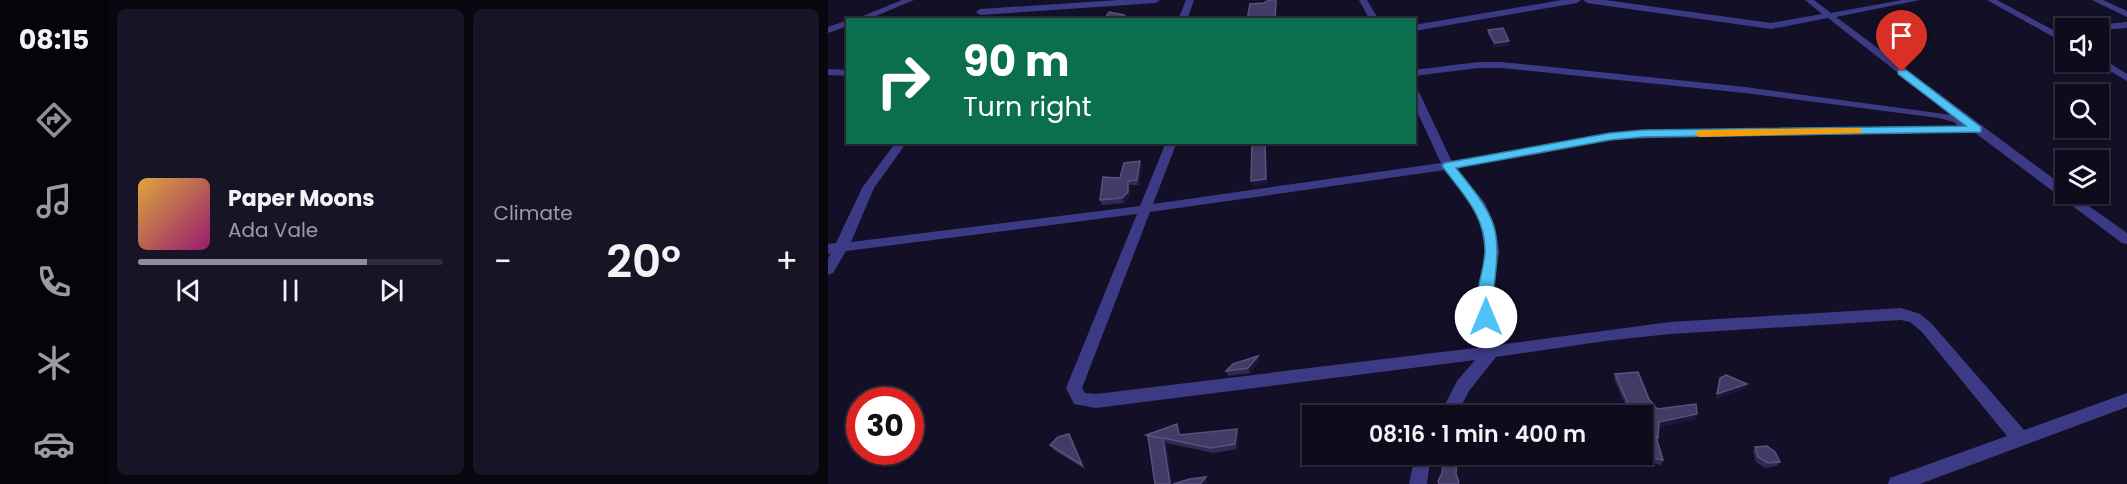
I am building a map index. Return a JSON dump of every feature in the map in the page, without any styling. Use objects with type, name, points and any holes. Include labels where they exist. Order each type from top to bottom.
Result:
[{"type":"street","points":[[862,18],[910,0]]},
{"type":"street","points":[[977,16],[986,0]]},
{"type":"street","points":[[977,16],[1156,0]]},
{"type":"street","points":[[1183,18],[1190,0]]},
{"type":"street","points":[[1363,0],[1374,18]]},
{"type":"street","points":[[1416,28],[1578,0]]},
{"type":"street","points":[[1587,0],[1763,25],[1781,25],[1916,0]]},
{"type":"street","points":[[1809,0],[1973,129],[2127,240]]},
{"type":"street","points":[[1991,0],[2055,35]]},
{"type":"street","points":[[2096,0],[2127,14]]},
{"type":"street","points":[[828,30],[846,24]]},
{"type":"street","points":[[2109,27],[2127,25]]},
{"type":"street","points":[[1416,73],[1478,65],[1500,66],[1745,90],[1940,115],[1958,120],[1973,129]]},
{"type":"street","points":[[2109,66],[2127,78]]},
{"type":"street","points":[[828,72],[846,73]]},
{"type":"street","points":[[1416,96],[1448,166],[1480,206],[1488,226],[1492,252],[1485,300],[1491,352],[1463,386],[1453,405]]},
{"type":"street","points":[[835,249],[1145,209],[1448,166],[1610,136],[1973,129]]},
{"type":"street","points":[[828,270],[835,249],[868,188],[901,144]]},
{"type":"street","points":[[1171,144],[1074,388],[1080,399],[1096,401],[1670,328],[1901,314],[1915,318],[1927,328],[2020,438]]},
{"type":"street","points":[[1897,484],[2127,400]]},
{"type":"street","points":[[1418,484],[1420,465]]},
{"type":"building","points":[[1276,0],[1275,18],[1247,18],[1250,4]]},
{"type":"building","points":[[1109,12],[1124,15],[1126,18],[1105,18]]},
{"type":"building","points":[[1503,28],[1509,41],[1495,43],[1488,30]]},
{"type":"building","points":[[1252,144],[1265,144],[1266,179],[1251,181]]},
{"type":"building","points":[[1140,161],[1137,180],[1128,181],[1128,192],[1122,198],[1100,200],[1103,177],[1120,178],[1124,163]]},
{"type":"building","points":[[1258,356],[1248,368],[1226,371],[1233,364]]},
{"type":"building","points":[[1638,372],[1649,399],[1657,409],[1696,404],[1697,414],[1659,422],[1658,438],[1656,437],[1663,460],[1653,458],[1653,405],[1629,405],[1615,374]]},
{"type":"building","points":[[1726,375],[1747,384],[1717,394],[1720,378]]},
{"type":"building","points":[[1177,424],[1179,435],[1237,429],[1235,444],[1210,448],[1163,438],[1170,484],[1155,484],[1148,436],[1162,438],[1146,435]]},
{"type":"building","points":[[1069,434],[1082,465],[1050,445],[1058,437]]},
{"type":"building","points":[[1767,446],[1775,452],[1780,462],[1768,463],[1758,457],[1755,447]]},
{"type":"building","points":[[1443,465],[1457,465],[1458,484],[1439,484]]},
{"type":"building","points":[[1206,477],[1200,484],[1173,484],[1190,479]]},
{"type":"slow traffic","points":[[1700,134],[1858,131]]},
{"type":"route","points":[[1486,317],[1485,300],[1492,252],[1488,226],[1480,206],[1448,166],[1610,136],[1977,129],[1902,72]]}]
